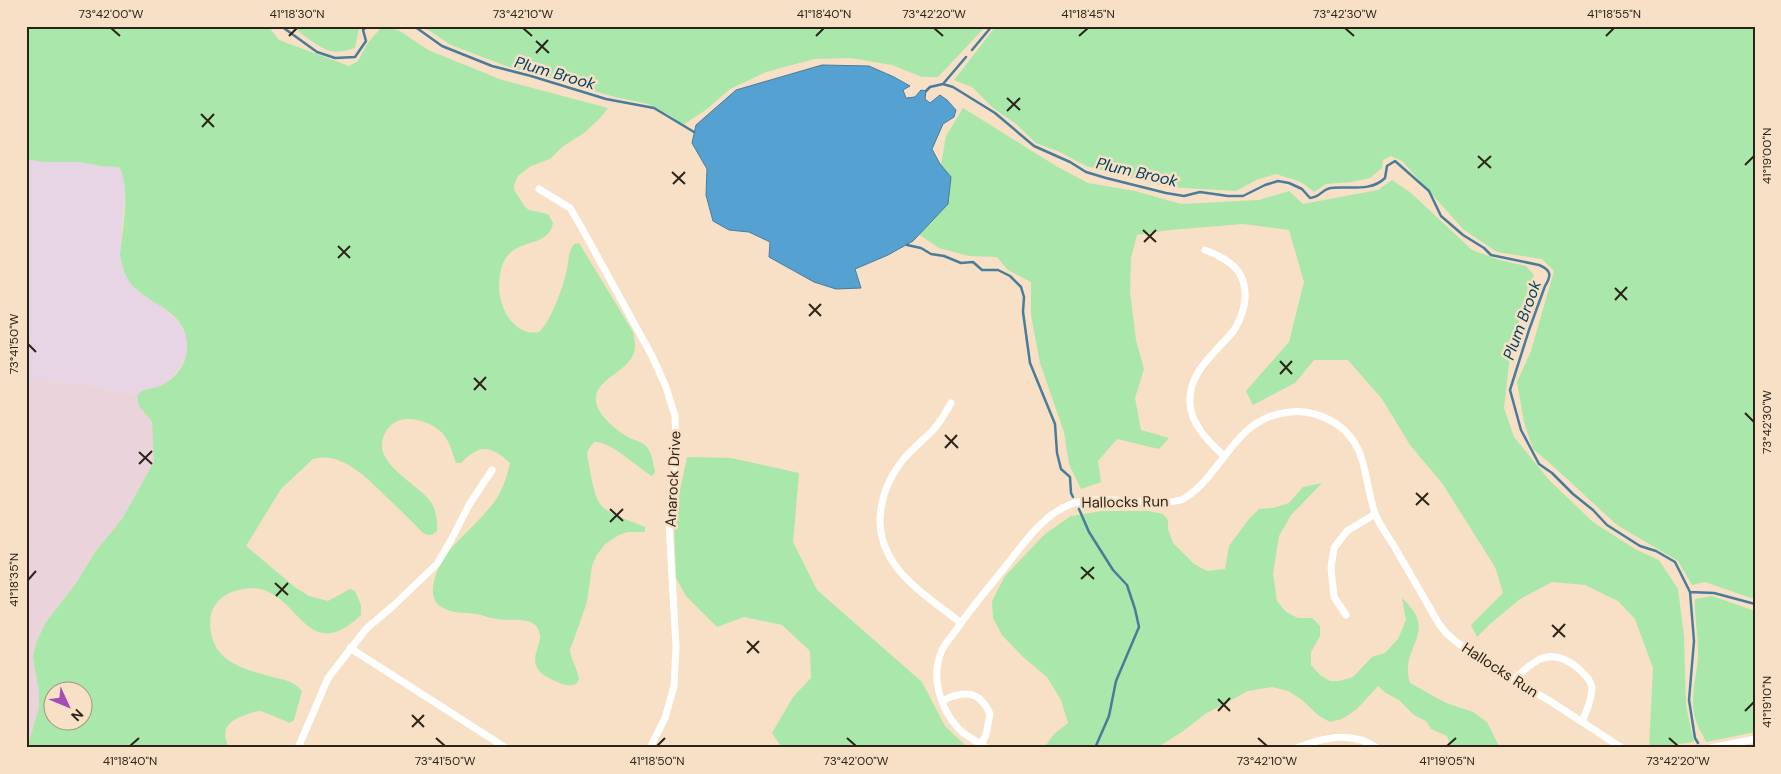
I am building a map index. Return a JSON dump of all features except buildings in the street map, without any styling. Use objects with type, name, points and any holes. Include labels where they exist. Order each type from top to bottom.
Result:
[{"type":"street","name":"Anarock Drive","points":[[539,189],[570,208],[579,223],[652,356],[666,387],[675,416],[676,446],[669,524],[676,647],[674,686],[665,718],[650,748]]},
{"type":"street","points":[[1205,250],[1222,256],[1237,269],[1242,277],[1246,296],[1243,311],[1235,329],[1206,361],[1194,378],[1190,395],[1191,409],[1202,434],[1224,456]]},
{"type":"street","points":[[951,403],[940,422],[908,454],[890,478],[880,510],[880,525],[886,552],[902,574],[961,623]]},
{"type":"street","name":"Hallocks Run","points":[[984,746],[959,728],[952,720],[942,701],[936,682],[938,663],[942,649],[961,623],[1040,526],[1064,507],[1082,502],[1116,500],[1145,503],[1180,500],[1195,490],[1212,474],[1224,456],[1249,428],[1272,415],[1294,411],[1309,412],[1334,422],[1346,432],[1359,449],[1375,514],[1446,633],[1459,644],[1514,680],[1622,748]]},
{"type":"street","points":[[298,748],[328,678],[366,629],[437,564],[469,506],[492,470]]},
{"type":"street","points":[[1346,616],[1334,597],[1331,568],[1334,548],[1347,531],[1375,514]]},
{"type":"street","points":[[350,648],[506,748]]},
{"type":"street","points":[[1514,680],[1528,665],[1540,658],[1554,656],[1566,659],[1588,678],[1592,686],[1591,698],[1582,722]]},
{"type":"street","points":[[942,701],[963,693],[968,693],[981,700],[988,709],[990,721],[984,746]]},
{"type":"street","points":[[1296,748],[1321,739],[1344,737],[1355,738],[1377,748]]},
{"type":"street","points":[[1710,748],[1755,739]]},
{"type":"shaded area","points":[[26,159],[43,162],[80,162],[118,167],[123,176],[125,191],[120,256],[122,266],[135,288],[165,309],[181,324],[187,339],[187,354],[183,363],[167,383],[144,390],[137,396],[84,384],[26,381]]},
{"type":"shaded area","points":[[26,381],[84,384],[137,396],[139,406],[152,422],[154,462],[122,519],[95,552],[36,643],[33,658],[39,693],[39,708],[36,723],[26,748]]},
{"type":"green space","points":[[26,26],[268,26],[279,40],[349,66],[358,61],[367,44],[380,29],[390,28],[400,31],[428,50],[502,80],[608,108],[584,133],[562,147],[550,159],[531,166],[518,176],[514,190],[525,207],[529,210],[548,214],[553,223],[549,233],[515,250],[507,257],[501,269],[499,287],[502,306],[512,322],[518,328],[525,331],[531,333],[539,332],[548,321],[559,296],[572,248],[574,244],[579,243],[633,332],[635,348],[632,356],[621,369],[600,387],[596,402],[603,417],[612,426],[626,436],[646,446],[651,455],[655,472],[652,476],[608,445],[594,442],[588,450],[587,455],[592,481],[600,504],[603,508],[614,514],[645,527],[645,532],[628,532],[619,535],[605,544],[596,556],[592,566],[587,602],[570,650],[579,680],[576,684],[560,683],[545,676],[538,669],[535,656],[540,637],[534,624],[528,621],[495,619],[453,612],[444,609],[435,601],[433,587],[437,571],[448,552],[495,501],[504,483],[510,463],[497,453],[485,449],[474,452],[461,463],[456,463],[448,441],[439,430],[423,421],[406,419],[399,420],[387,430],[382,444],[383,453],[389,463],[424,494],[432,504],[437,520],[437,531],[435,533],[427,535],[423,533],[358,472],[336,460],[325,458],[313,459],[281,489],[246,546],[296,588],[309,596],[328,601],[350,589],[355,591],[361,605],[361,615],[340,630],[324,633],[311,628],[275,595],[259,589],[238,590],[230,593],[221,598],[212,610],[210,620],[214,644],[227,659],[245,669],[290,682],[302,691],[294,720],[290,723],[261,711],[239,717],[227,727],[225,736],[229,748],[27,748],[39,708],[39,693],[33,658],[36,643],[46,622],[77,582],[95,552],[122,519],[154,462],[152,422],[139,406],[137,396],[145,390],[165,384],[174,376],[184,362],[187,351],[183,328],[177,320],[134,287],[123,269],[120,256],[125,198],[123,176],[119,167],[80,162],[43,162],[26,159]]},
{"type":"green space","points":[[292,26],[362,26],[359,28],[355,48],[336,52],[321,47]]},
{"type":"green space","points":[[422,26],[986,26],[938,77],[922,77],[892,65],[851,58],[814,59],[766,72],[730,89],[707,109],[683,125],[671,116],[648,104],[615,97],[506,66],[451,45]]},
{"type":"green space","points":[[996,26],[1755,26],[1755,597],[1751,598],[1705,582],[1692,585],[1678,561],[1617,525],[1533,449],[1524,422],[1517,382],[1531,351],[1554,271],[1542,259],[1497,252],[1463,229],[1402,161],[1391,156],[1383,160],[1382,168],[1370,178],[1352,182],[1326,184],[1314,192],[1301,182],[1276,174],[1256,180],[1236,191],[1167,187],[1086,166],[1060,152],[1036,143],[1015,123],[993,108],[972,87],[954,80]]},
{"type":"green space","points":[[963,108],[1056,166],[1088,183],[1135,191],[1181,204],[1259,200],[1289,191],[1303,204],[1378,190],[1392,180],[1411,193],[1472,250],[1499,260],[1526,266],[1534,275],[1523,303],[1509,364],[1504,408],[1514,437],[1550,481],[1593,522],[1635,549],[1659,560],[1678,589],[1684,636],[1686,706],[1694,742],[1649,748],[1653,668],[1635,619],[1618,601],[1585,585],[1552,582],[1520,599],[1477,637],[1471,625],[1503,593],[1495,567],[1442,483],[1410,445],[1382,399],[1348,360],[1314,360],[1295,383],[1253,405],[1246,391],[1289,342],[1304,282],[1289,230],[1243,224],[1169,230],[1137,235],[1131,258],[1130,292],[1136,340],[1144,369],[1135,398],[1141,430],[1169,438],[1159,449],[1117,439],[1098,461],[1101,482],[1081,489],[1069,464],[1064,432],[1040,363],[1031,315],[1031,282],[1008,270],[997,257],[969,256],[939,248],[918,234],[940,170],[946,136]]},
{"type":"green space","points":[[687,457],[731,458],[799,473],[793,542],[817,590],[922,682],[945,726],[968,748],[782,748],[772,733],[793,697],[811,678],[810,651],[782,625],[744,617],[717,627],[686,596],[676,578],[674,519]]},
{"type":"green space","points":[[1322,483],[1291,515],[1279,536],[1273,573],[1277,601],[1286,612],[1298,618],[1312,618],[1320,626],[1320,636],[1311,652],[1311,665],[1321,676],[1330,681],[1339,681],[1353,677],[1372,657],[1385,653],[1398,639],[1406,620],[1402,598],[1413,610],[1418,621],[1419,631],[1409,659],[1410,683],[1446,703],[1473,712],[1487,722],[1500,748],[1451,748],[1447,736],[1431,729],[1426,721],[1414,715],[1399,700],[1378,686],[1357,709],[1342,719],[1330,722],[1319,716],[1302,700],[1288,691],[1272,687],[1248,691],[1205,714],[1182,732],[1156,748],[1044,748],[1054,734],[1068,723],[1061,700],[1047,677],[1023,657],[1002,635],[993,618],[992,601],[1005,576],[1045,534],[1071,516],[1102,511],[1149,511],[1163,514],[1168,520],[1168,529],[1173,543],[1194,564],[1207,571],[1225,569],[1229,546],[1248,520],[1259,509],[1273,508],[1289,503],[1303,487]]},
{"type":"green space","points":[[1712,596],[1755,611],[1755,732],[1706,742],[1696,721],[1693,703],[1698,658],[1695,599]]},
{"type":"water","points":[[822,65],[869,66],[910,86],[903,90],[906,98],[915,97],[921,90],[926,91],[925,99],[930,103],[940,95],[956,110],[954,117],[943,124],[932,149],[940,164],[951,177],[948,204],[913,241],[888,255],[855,269],[861,288],[836,289],[814,282],[769,257],[770,242],[749,232],[729,230],[713,221],[706,195],[707,169],[692,143],[696,125],[736,90]]},
{"type":"waterway","name":"Plum Brook","points":[[281,26],[317,52],[335,58],[355,57],[366,41],[363,30],[367,26]]},
{"type":"waterway","name":"Plum Brook","points":[[414,26],[442,46],[492,66],[606,99],[654,108],[694,132]]},
{"type":"waterway","points":[[972,50],[992,26]]},
{"type":"waterway","points":[[943,84],[966,57]]},
{"type":"waterway","name":"Plum Brook","points":[[926,91],[930,87],[943,84],[953,87],[995,113],[1034,146],[1070,162],[1086,172],[1184,196],[1200,192],[1243,196],[1278,181],[1289,183],[1302,189],[1310,198],[1331,188],[1360,188],[1373,185],[1385,178],[1387,166],[1395,161],[1429,191],[1441,216],[1463,235],[1484,248],[1491,255],[1539,265],[1549,273],[1549,279],[1529,330],[1510,390],[1521,430],[1539,464],[1552,473],[1607,525],[1640,546],[1656,551],[1675,562],[1690,592],[1714,593],[1755,604]]},
{"type":"waterway","points":[[907,245],[921,248],[931,254],[944,256],[961,263],[973,262],[982,270],[998,270],[1010,276],[1021,287],[1024,297],[1023,312],[1030,363],[1055,424],[1057,453],[1061,469],[1070,477],[1073,497]]},
{"type":"waterway","points":[[1079,509],[1089,532],[1113,570],[1127,585],[1139,627],[1116,681],[1109,716],[1095,748]]},
{"type":"waterway","points":[[1690,592],[1694,641],[1689,700],[1695,738],[1698,743]]}]
